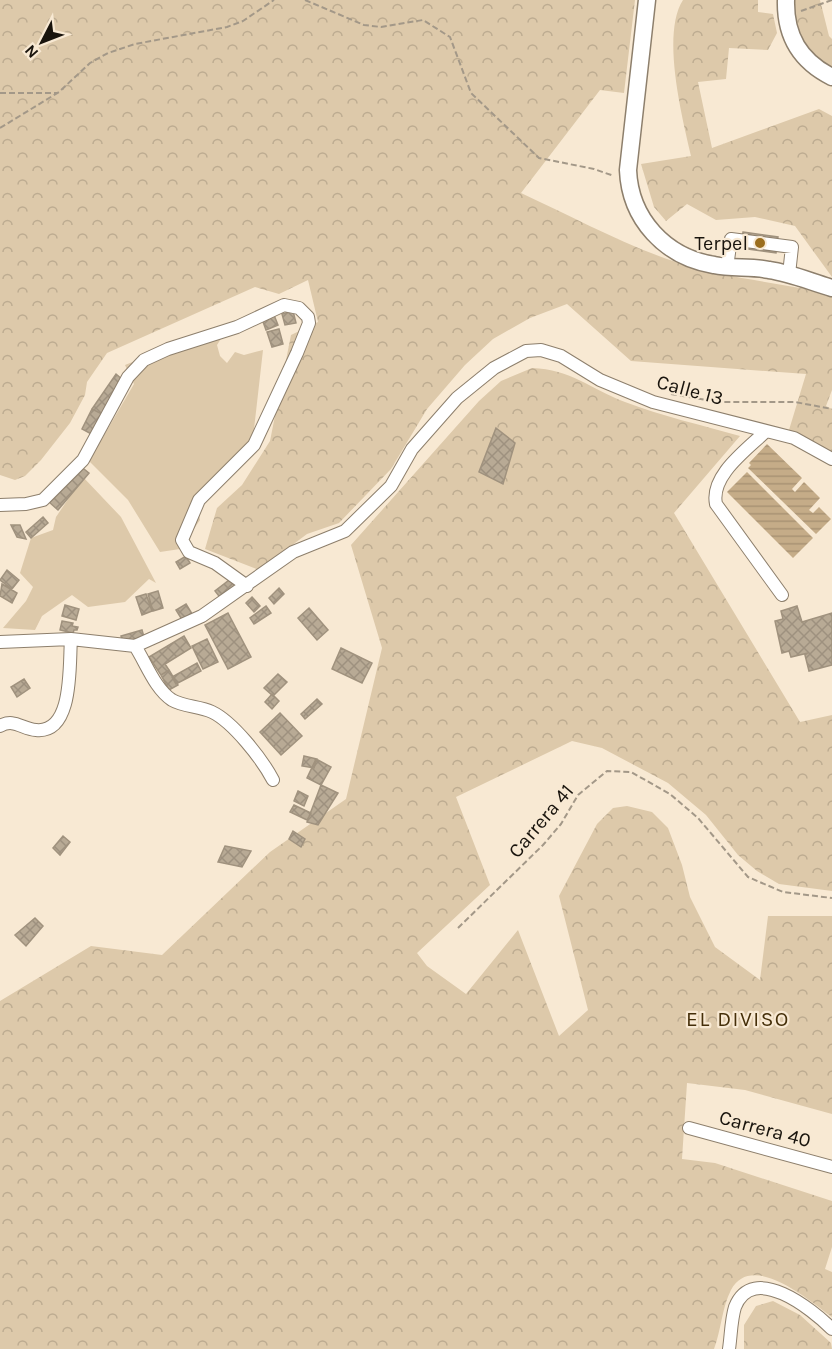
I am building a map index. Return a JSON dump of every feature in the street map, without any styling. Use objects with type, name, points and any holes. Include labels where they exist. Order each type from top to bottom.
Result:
[{"type":"highway","points":[[646,0],[628,181],[635,208],[657,238],[701,262],[727,267],[767,269],[832,288]]},
{"type":"highway","points":[[786,8],[795,46],[813,66],[832,77]]},
{"type":"street","points":[[727,267],[731,239],[792,247],[789,274]]},
{"type":"street","points":[[0,504],[26,504],[43,500],[83,460],[128,377],[144,360],[168,349],[237,327],[284,305],[295,306],[302,310],[309,323],[254,445],[199,500],[182,540],[189,552],[215,563],[247,586],[202,616],[135,646],[71,639],[0,642]]},
{"type":"street","name":"Calle 13","points":[[247,586],[292,552],[345,531],[391,486],[412,449],[457,399],[494,368],[526,351],[541,350],[561,356],[600,380],[653,402],[794,438],[832,459]]},
{"type":"street","points":[[766,431],[723,475],[715,498],[716,504],[782,595]]},
{"type":"street","points":[[0,726],[14,722],[35,730],[49,729],[64,714],[71,639]]},
{"type":"street","points":[[135,646],[162,691],[172,700],[207,710],[223,719],[266,767],[273,780]]},
{"type":"street","name":"Carrera 40","points":[[689,1128],[832,1167]]},
{"type":"street","points":[[729,1349],[735,1307],[751,1290],[760,1287],[781,1293],[832,1329]]},
{"type":"path","points":[[0,128],[59,92],[90,63],[108,53],[143,42],[227,27],[243,21],[274,0]]},
{"type":"path","points":[[305,0],[364,25],[381,27],[423,20],[450,37],[471,93],[539,158],[594,169],[628,181]]},
{"type":"path","points":[[786,8],[832,0]]},
{"type":"path","points":[[0,93],[59,92]]},
{"type":"path","points":[[653,402],[677,394],[719,402],[795,402],[832,409]]},
{"type":"path","name":"Carrera 41","points":[[458,928],[543,845],[561,824],[578,795],[607,771],[631,772],[670,794],[698,818],[748,877],[783,892],[832,898]]},
{"type":"green space","points":[[0,0],[635,0],[624,93],[600,90],[521,193],[617,239],[676,262],[695,268],[832,295],[832,390],[826,406],[832,409],[832,453],[789,430],[806,374],[631,361],[567,304],[530,318],[493,339],[465,365],[427,409],[391,469],[339,523],[307,534],[259,570],[205,549],[217,508],[242,485],[270,441],[291,335],[318,322],[308,280],[279,294],[255,287],[107,353],[87,382],[85,395],[70,423],[41,460],[25,476],[15,480],[0,475]]},
{"type":"green space","points":[[683,0],[758,0],[758,12],[773,14],[777,33],[768,50],[729,48],[726,79],[698,82],[712,148],[819,109],[832,116],[832,277],[795,226],[755,217],[716,220],[687,204],[666,221],[654,207],[641,164],[691,156],[675,76],[673,54],[677,15]]},
{"type":"green space","points":[[793,0],[820,0],[829,36],[832,39],[832,67],[816,55],[803,39],[795,20]]},
{"type":"green space","points":[[231,323],[217,345],[220,356],[227,363],[235,352],[244,355],[263,350],[253,438],[198,507],[200,520],[180,549],[160,552],[128,500],[89,461],[134,384],[125,365]]},
{"type":"green space","points":[[532,368],[558,372],[639,407],[740,436],[674,513],[800,722],[832,715],[832,891],[779,884],[757,871],[738,855],[706,815],[668,783],[602,748],[572,741],[456,797],[490,885],[417,953],[427,966],[466,994],[518,930],[559,1036],[588,1010],[559,896],[597,824],[613,808],[627,806],[652,812],[668,828],[682,865],[690,897],[715,947],[760,980],[768,916],[832,916],[832,1114],[745,1090],[687,1083],[682,1159],[715,1163],[832,1201],[832,1247],[825,1269],[832,1272],[832,1317],[782,1283],[753,1275],[741,1279],[731,1290],[714,1349],[0,1349],[0,1001],[91,946],[162,955],[270,852],[346,799],[382,648],[351,545],[479,401],[501,381]]},
{"type":"green space","points":[[83,477],[121,517],[156,583],[149,579],[125,602],[88,607],[72,595],[42,616],[35,630],[3,628],[26,601],[33,587],[20,573],[31,538],[53,530],[56,517]]},
{"type":"green space","points":[[773,1301],[800,1315],[831,1343],[832,1349],[744,1349],[744,1325],[756,1306]]},
{"type":"shaded area","points":[[767,444],[802,478],[792,489],[795,492],[804,482],[820,498],[809,510],[813,513],[819,507],[831,519],[816,534],[748,468],[751,465],[749,463]]},
{"type":"shaded area","points":[[747,472],[813,538],[793,558],[727,492]]},
{"type":"building","name":"Terpel","points":[[743,232],[778,237],[776,253],[741,248]]},
{"type":"building","points":[[293,311],[296,323],[285,325],[282,314]]},
{"type":"building","points":[[274,315],[278,325],[266,330],[262,319]]},
{"type":"building","points":[[279,329],[283,344],[272,347],[267,332]]},
{"type":"building","points":[[116,374],[124,381],[106,416],[92,409]]},
{"type":"building","points":[[92,409],[106,416],[95,436],[82,429]]},
{"type":"building","points":[[496,428],[515,443],[503,484],[479,472]]},
{"type":"building","points":[[79,465],[89,473],[58,510],[49,502]]},
{"type":"building","points":[[43,517],[48,523],[31,538],[26,532]]},
{"type":"building","points":[[11,525],[20,525],[26,539],[17,537]]},
{"type":"building","points":[[186,556],[190,563],[180,569],[176,562]]},
{"type":"building","points":[[7,570],[19,580],[12,589],[0,580]]},
{"type":"building","points":[[233,577],[240,587],[222,600],[215,591]]},
{"type":"building","points":[[2,584],[17,593],[12,603],[0,596]]},
{"type":"building","points":[[279,588],[284,594],[274,604],[269,598]]},
{"type":"building","points":[[158,591],[163,608],[153,611],[148,594]]},
{"type":"building","points":[[146,594],[152,611],[142,615],[136,597]]},
{"type":"building","points":[[252,597],[260,606],[254,612],[246,603]]},
{"type":"building","points":[[186,604],[194,617],[184,623],[176,610]]},
{"type":"building","points":[[65,605],[79,609],[76,620],[62,616]]},
{"type":"building","points":[[266,606],[271,613],[254,624],[250,618]]},
{"type":"building","points":[[797,606],[802,622],[832,613],[832,665],[809,671],[805,655],[808,653],[791,657],[789,651],[782,653],[775,621],[783,619],[781,611]]},
{"type":"building","points":[[309,608],[328,630],[317,640],[298,618]]},
{"type":"building","points":[[228,613],[251,657],[228,669],[205,625]]},
{"type":"building","points":[[62,621],[73,623],[72,626],[78,627],[77,630],[73,633],[60,630]]},
{"type":"building","points":[[142,630],[144,637],[123,643],[121,636]]},
{"type":"building","points":[[184,636],[191,648],[165,664],[169,670],[161,675],[149,657]]},
{"type":"building","points":[[207,639],[218,662],[203,669],[192,646]]},
{"type":"building","points":[[341,648],[372,663],[362,683],[332,669]]},
{"type":"building","points":[[197,663],[201,671],[176,684],[172,677]]},
{"type":"building","points":[[169,670],[178,685],[169,690],[161,675]]},
{"type":"building","points":[[278,674],[287,682],[273,696],[264,688]]},
{"type":"building","points":[[24,679],[30,688],[17,697],[11,687]]},
{"type":"building","points":[[272,694],[279,701],[272,709],[265,702]]},
{"type":"building","points":[[317,699],[322,704],[305,719],[301,714]]},
{"type":"building","points":[[280,713],[302,736],[281,755],[260,732]]},
{"type":"building","points":[[304,756],[317,759],[314,768],[302,766]]},
{"type":"building","points":[[316,759],[331,767],[321,785],[307,778]]},
{"type":"building","points":[[321,785],[338,793],[318,825],[307,822]]},
{"type":"building","points":[[298,791],[308,796],[304,806],[294,801]]},
{"type":"building","points":[[294,805],[311,813],[307,820],[290,812]]},
{"type":"building","points":[[293,831],[305,839],[301,847],[289,839]]},
{"type":"building","points":[[63,836],[70,842],[60,855],[53,848]]},
{"type":"building","points":[[225,846],[251,851],[242,867],[218,862]]},
{"type":"building","points":[[35,918],[43,926],[26,946],[15,935]]},
{"type":"place","name":"Terpel","points":[[760,243]]},
{"type":"district","name":"EL DIVISO","points":[[738,1019]]}]
